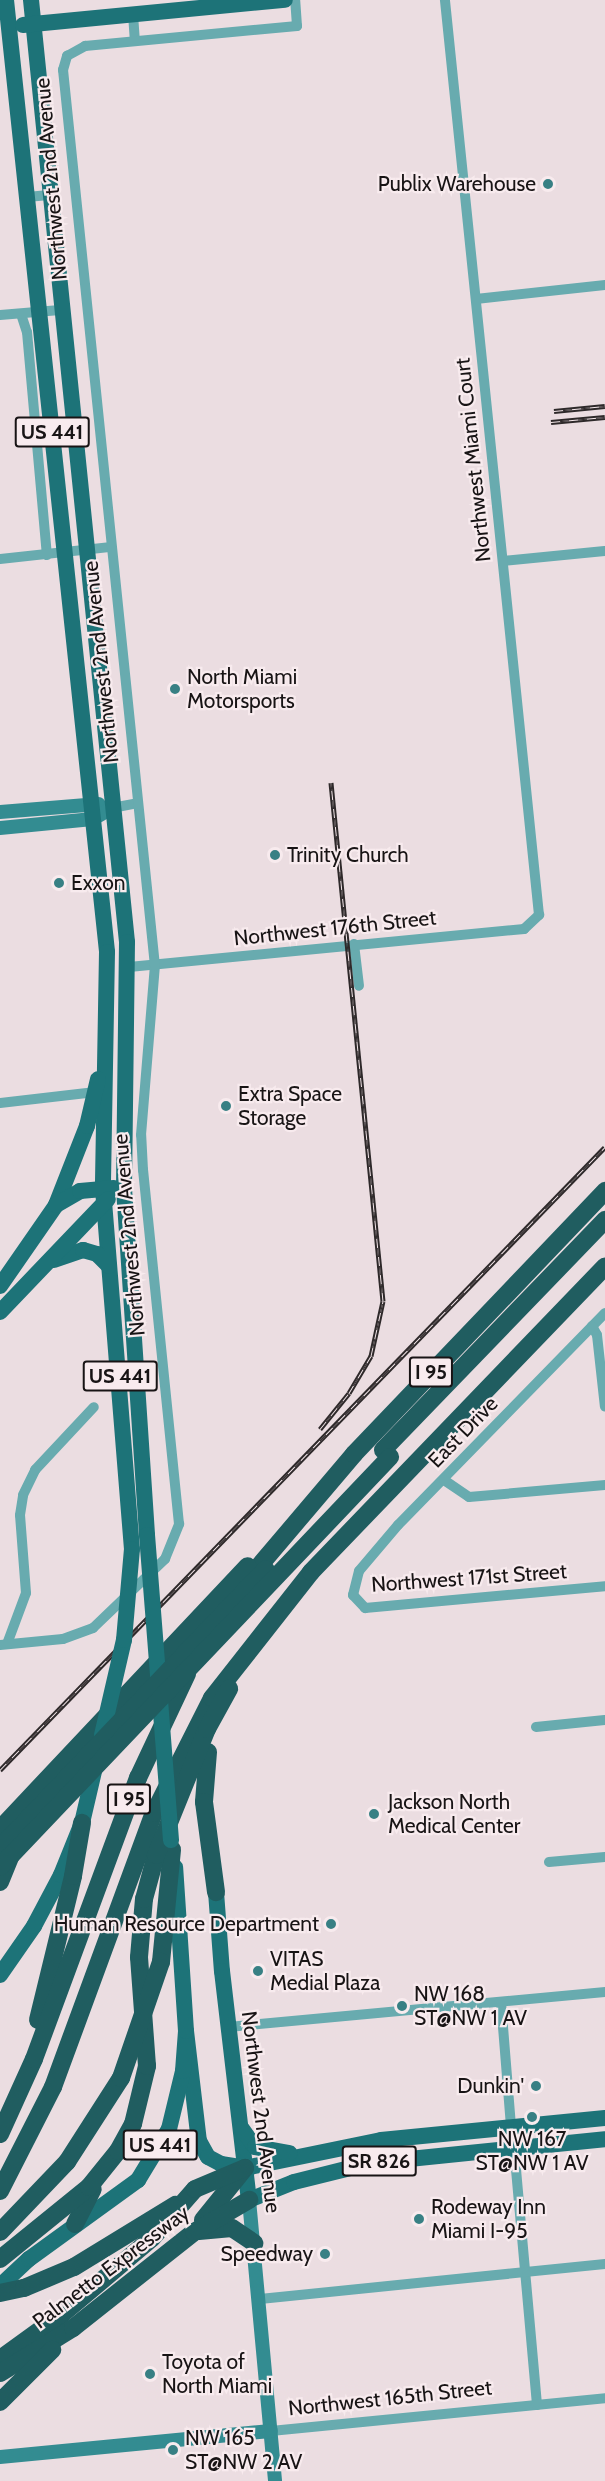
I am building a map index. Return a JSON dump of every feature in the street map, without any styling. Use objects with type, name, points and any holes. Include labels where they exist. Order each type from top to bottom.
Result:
[{"type":"highway","name":"I 95","points":[[0,2134],[34,2059],[152,1743],[209,1634],[262,1558],[354,1454],[605,1191]]},
{"type":"highway","points":[[0,1867],[605,1220]]},
{"type":"highway","points":[[0,1848],[386,1453],[605,1237]]},
{"type":"highway","name":"I 95","points":[[0,2191],[57,2078],[166,1786],[212,1698],[310,1572],[605,1267]]},
{"type":"highway","points":[[0,1828],[241,1570],[262,1558]]},
{"type":"highway","points":[[75,2224],[126,2137],[144,2090],[147,2052],[138,1942],[147,1882],[240,1660]]},
{"type":"highway","points":[[214,1721],[204,1802],[216,1892]]},
{"type":"highway","points":[[0,1882],[15,1846],[64,1760]]},
{"type":"highway","points":[[34,2059],[35,2030],[59,1938],[81,1823]]},
{"type":"highway","points":[[0,2232],[67,2162],[121,2078],[143,2023],[161,1962],[171,1845]]},
{"type":"highway","points":[[0,2259],[89,2187],[107,2167]]},
{"type":"highway","points":[[194,2232],[245,2168]]},
{"type":"highway","name":"Palmetto Expressway","points":[[0,2359],[61,2316],[152,2238],[195,2189],[245,2168]]},
{"type":"highway","points":[[9,2292],[74,2267],[195,2189]]},
{"type":"highway","name":"Palmetto Expressway","points":[[0,2373],[73,2328],[194,2232],[249,2200]]},
{"type":"highway","points":[[194,2232],[232,2228],[255,2243]]},
{"type":"highway","points":[[0,2402],[73,2328]]},
{"type":"main road","points":[[4,2],[31,0]]},
{"type":"main road","name":"Northwest 2nd Avenue","points":[[31,0],[60,310],[129,967],[124,1188]]},
{"type":"main road","points":[[5,27],[285,0]]},
{"type":"main road","name":"Northwest 2nd Avenue","points":[[4,2],[5,27],[40,312],[107,961],[103,1196]]},
{"type":"main road","points":[[0,1286],[56,1205],[85,1132],[106,1040]]},
{"type":"main road","points":[[0,1312],[48,1263],[103,1196],[124,1188]]},
{"type":"main road","name":"US 441","points":[[0,2286],[75,2224],[138,2180],[169,2129],[180,2087],[186,2031],[147,1535],[124,1188]]},
{"type":"main road","points":[[56,1205],[81,1191],[103,1196]]},
{"type":"main road","name":"US 441","points":[[0,1975],[51,1897],[81,1823],[125,1629],[132,1549],[103,1196]]},
{"type":"main road","points":[[48,1263],[83,1250],[97,1254],[109,1266]]},
{"type":"main road","name":"Northwest 2nd Avenue","points":[[216,1892],[228,2027],[249,2200]]},
{"type":"main road","points":[[186,2031],[201,2148],[213,2161],[245,2168]]},
{"type":"main road","name":"SR 826","points":[[245,2168],[302,2154],[360,2144],[605,2118]]},
{"type":"main road","points":[[514,2147],[542,2124]]},
{"type":"main road","points":[[241,2127],[255,2146],[302,2154]]},
{"type":"main road","name":"SR 826","points":[[249,2200],[294,2182],[370,2163],[605,2139]]},
{"type":"main road","points":[[249,2200],[275,2181],[360,2144]]},
{"type":"street","name":"Northwest 2nd Avenue","points":[[4,1644],[79,1635],[100,1623],[139,1588],[165,1559],[179,1524],[141,1135],[155,966],[62,79],[64,62],[73,51],[86,46],[297,26],[295,0]]},
{"type":"street","name":"Northwest Miami Court","points":[[445,0],[539,915]]},
{"type":"street","points":[[133,14],[135,41]]},
{"type":"street","points":[[27,197],[49,195]]},
{"type":"street","points":[[476,299],[605,285]]},
{"type":"street","points":[[0,315],[60,310]]},
{"type":"street","points":[[21,314],[30,355],[47,555]]},
{"type":"street","points":[[0,560],[111,547]]},
{"type":"street","points":[[503,561],[605,551]]},
{"type":"street","points":[[0,812],[92,810],[138,803]]},
{"type":"street","points":[[0,828],[92,810]]},
{"type":"street","name":"Northwest 176th Street","points":[[129,967],[524,929],[539,915]]},
{"type":"street","points":[[354,944],[359,986]]},
{"type":"street","points":[[0,1103],[95,1092]]},
{"type":"street","name":"East Drive","points":[[354,1582],[398,1525],[605,1313]]},
{"type":"street","points":[[592,1326],[597,1335],[605,1407]]},
{"type":"street","points":[[4,1644],[26,1593],[20,1515],[23,1496],[35,1470],[94,1407]]},
{"type":"street","points":[[444,1480],[470,1497],[605,1485]]},
{"type":"street","name":"Northwest 171st Street","points":[[354,1582],[353,1595],[364,1608],[605,1587]]},
{"type":"street","points":[[536,1727],[605,1720]]},
{"type":"street","points":[[549,1862],[605,1857]]},
{"type":"street","points":[[228,2027],[605,1992]]},
{"type":"street","points":[[501,2002],[511,2127]]},
{"type":"street","points":[[514,2147],[537,2405]]},
{"type":"street","name":"Northwest 2nd Avenue","points":[[249,2200],[255,2243],[275,2481]]},
{"type":"street","points":[[260,2299],[605,2264]]},
{"type":"street","name":"Northwest 165th Street","points":[[0,2457],[605,2398]]},
{"type":"railway","points":[[554,411],[605,406]]},
{"type":"railway","points":[[551,422],[605,417]]},
{"type":"railway","points":[[320,1429],[349,1393],[371,1356],[383,1301],[331,783]]},
{"type":"railway","points":[[0,1770],[605,1147]]},
{"type":"place","name":"Publix Warehouse","points":[[548,184]]},
{"type":"place","name":"North Miami Motorsports","points":[[175,689]]},
{"type":"place","name":"Trinity Church","points":[[275,855]]},
{"type":"place","name":"Exxon","points":[[59,883]]},
{"type":"place","name":"Extra Space Storage","points":[[226,1106]]},
{"type":"place","name":"Jackson North Medical Center","points":[[374,1814]]},
{"type":"place","name":"Human Resource Department","points":[[331,1924]]},
{"type":"place","name":"VITAS Medial Plaza","points":[[258,1971]]},
{"type":"place","name":"NW 168 ST@NW 1 AV","points":[[402,2006]]},
{"type":"place","name":"Dunkin'","points":[[536,2086]]},
{"type":"place","name":"NW 167 ST@NW 1 AV","points":[[532,2117]]},
{"type":"place","name":"Rodeway Inn Miami I-95","points":[[419,2219]]},
{"type":"place","name":"Speedway","points":[[325,2254]]},
{"type":"place","name":"Toyota of North Miami","points":[[150,2374]]},
{"type":"place","name":"NW 165 ST@NW 2 AV","points":[[173,2450]]}]
